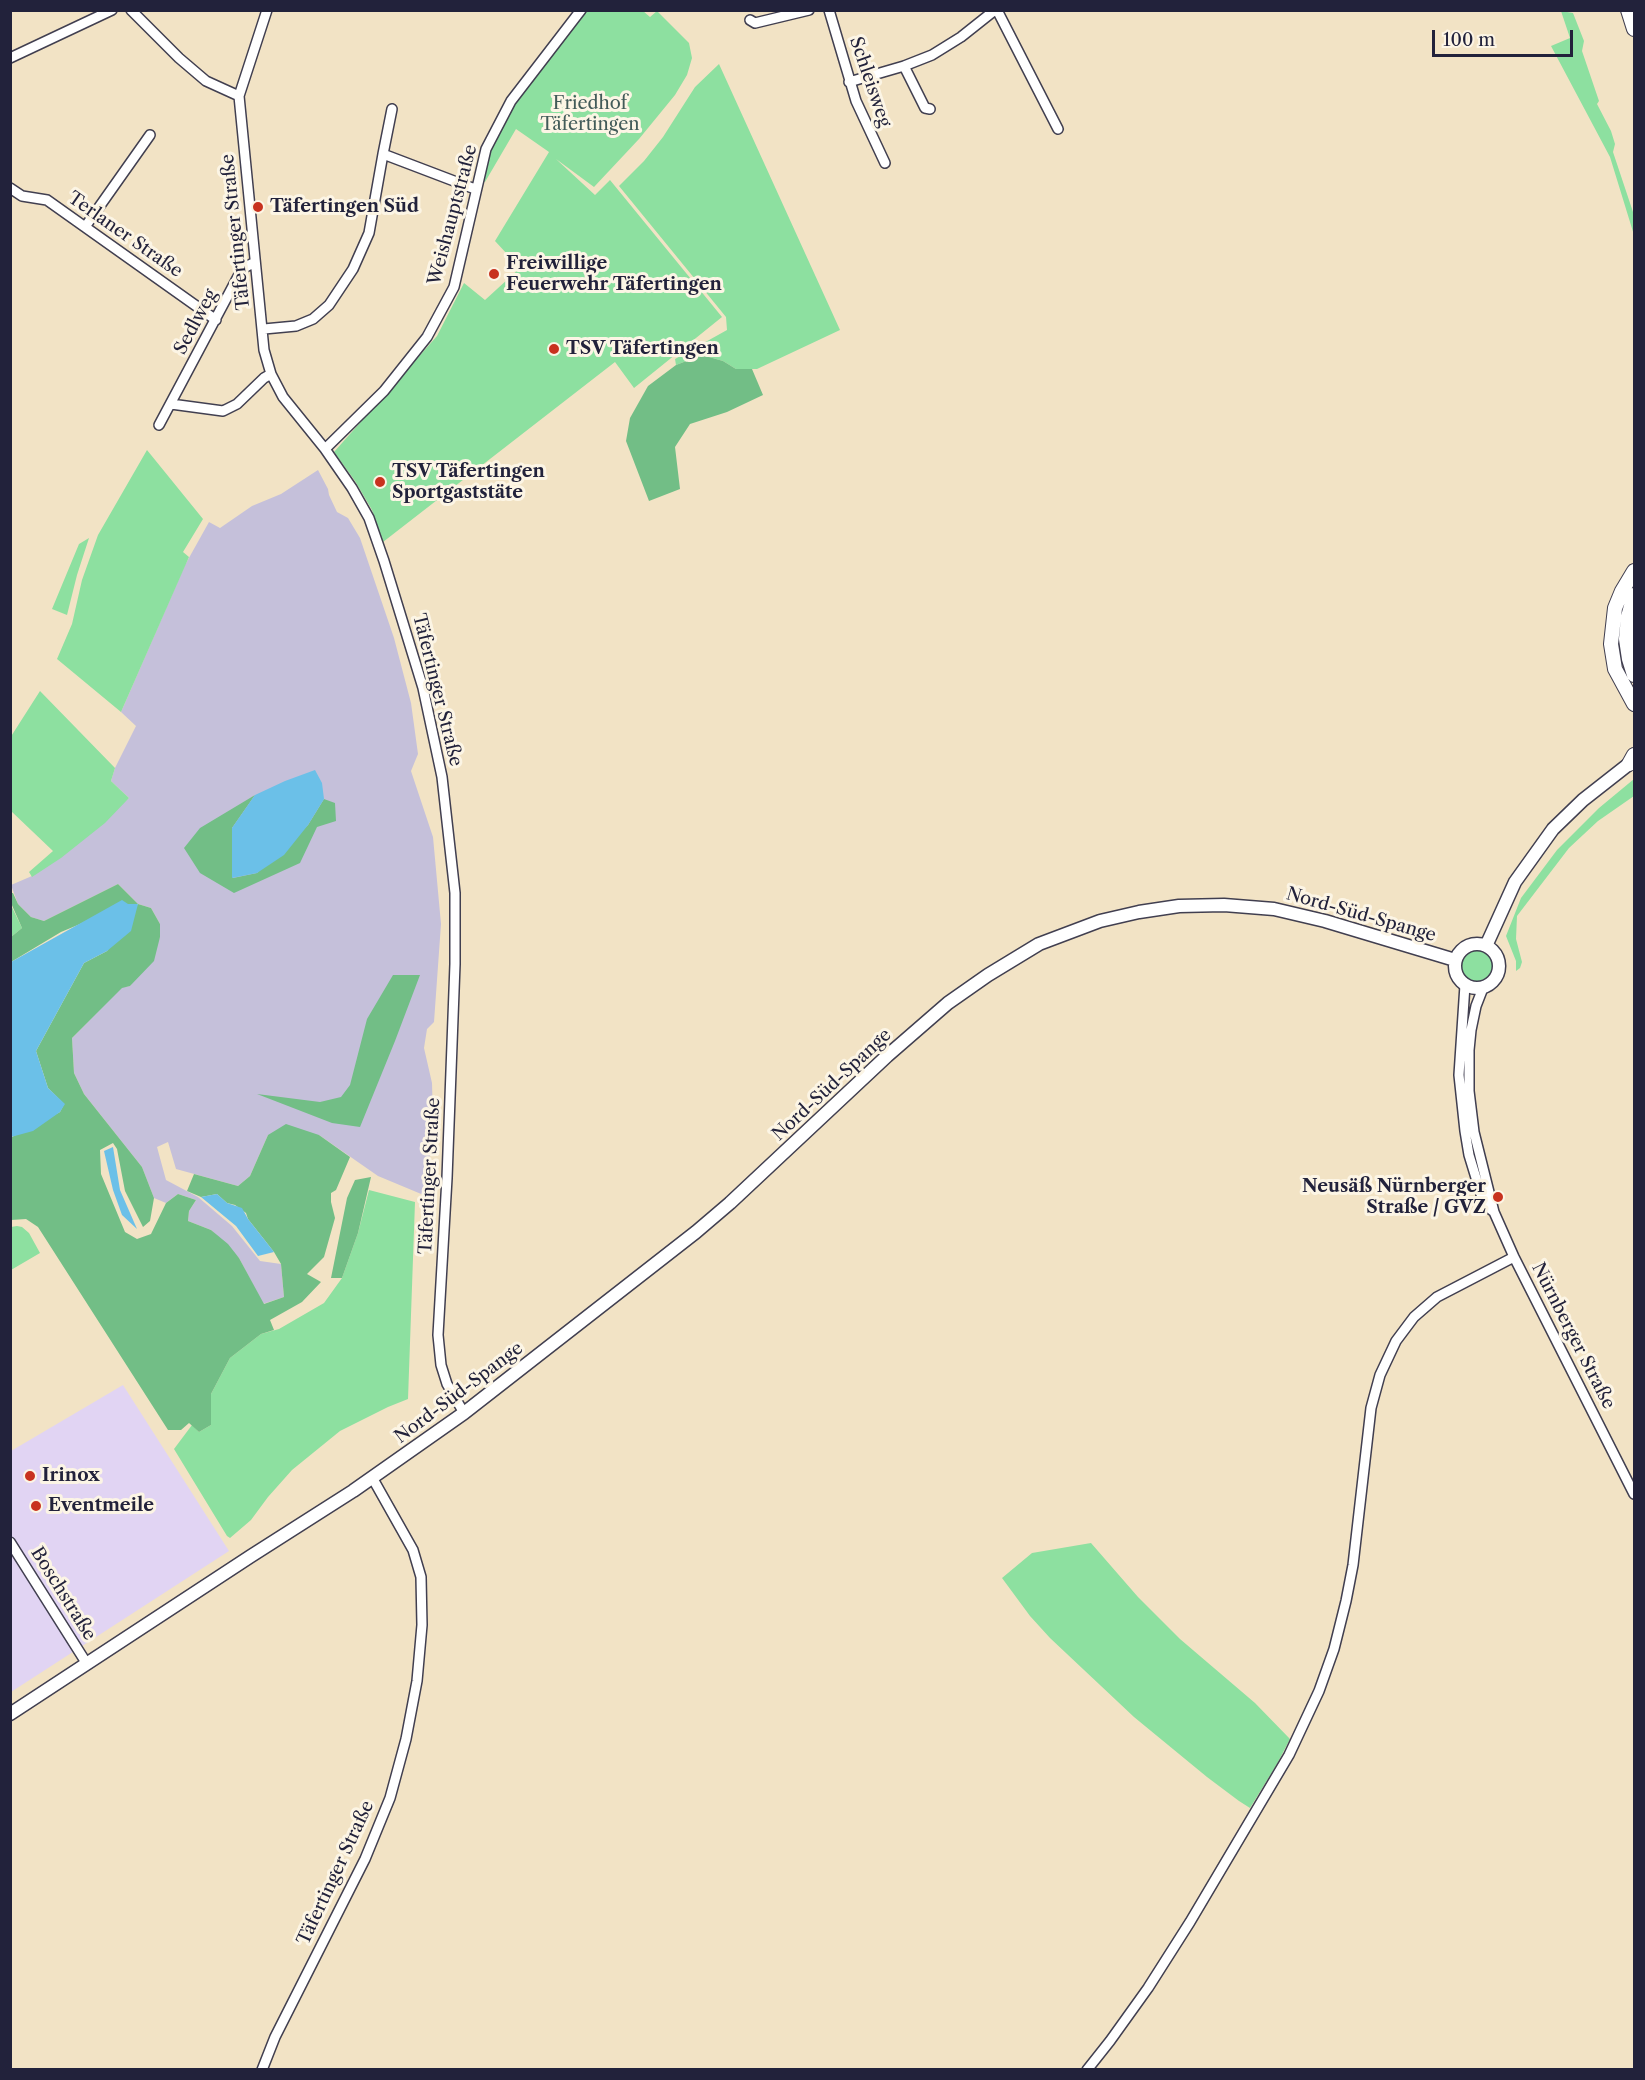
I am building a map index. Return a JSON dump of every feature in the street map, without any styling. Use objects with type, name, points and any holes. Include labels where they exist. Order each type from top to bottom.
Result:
[{"type":"highway","points":[[1628,10],[1635,29]]},
{"type":"highway","points":[[1635,571],[1622,591],[1615,608],[1611,644],[1615,669],[1635,704]]},
{"type":"highway","points":[[1635,595],[1628,616],[1626,639],[1629,659],[1635,675]]},
{"type":"main road","points":[[1486,945],[1515,882],[1553,829],[1583,800],[1633,760]]},
{"type":"main road","name":"Nord-Süd-Spange","points":[[10,1714],[373,1479],[464,1413],[696,1232],[887,1056],[948,1003],[1039,944],[1100,921],[1154,909],[1179,906],[1254,907],[1274,909],[1325,921],[1455,960]]},
{"type":"main road","points":[[1468,945],[1486,945],[1497,956],[1499,970],[1492,983],[1482,988],[1471,988],[1465,985],[1456,974],[1455,960],[1468,945]]},
{"type":"street","points":[[10,58],[111,10]]},
{"type":"street","points":[[131,10],[164,44],[206,81],[239,96]]},
{"type":"street","name":"Täfertinger Straße","points":[[267,10],[239,96],[255,262],[264,329],[264,350],[271,374],[283,397],[325,448],[369,518],[423,688],[442,777],[454,893],[455,964],[447,1178],[438,1335],[441,1365],[447,1384],[464,1413]]},
{"type":"street","name":"Weishauptstraße","points":[[325,448],[384,392],[427,337],[454,286],[486,149],[511,101],[581,10]]},
{"type":"street","points":[[750,20],[755,23],[808,10]]},
{"type":"street","name":"Schleisweg","points":[[829,10],[849,82],[872,139],[885,163]]},
{"type":"street","points":[[849,82],[932,55],[961,37],[996,10],[1058,129]]},
{"type":"street","points":[[904,66],[925,108],[930,109]]},
{"type":"street","points":[[264,329],[296,326],[313,319],[329,304],[353,269],[369,233],[392,109]]},
{"type":"street","points":[[85,227],[150,135]]},
{"type":"street","points":[[383,154],[475,189]]},
{"type":"street","name":"Terlaner Straße","points":[[10,188],[22,196],[47,200],[216,320]]},
{"type":"street","name":"Sedlweg","points":[[159,425],[242,269],[255,262]]},
{"type":"street","points":[[171,404],[223,411],[237,404],[271,374]]},
{"type":"street","points":[[1465,985],[1459,1053],[1465,1092]]},
{"type":"street","points":[[1465,1092],[1471,1030],[1482,988]]},
{"type":"street","name":"Nürnberger Straße","points":[[1465,1092],[1494,1212],[1514,1257],[1635,1494]]},
{"type":"street","points":[[1087,2070],[1148,1988],[1190,1922],[1289,1755],[1319,1691],[1334,1649],[1348,1592],[1371,1408],[1380,1375],[1396,1341],[1414,1317],[1437,1297],[1514,1257]]},
{"type":"street","name":"Täfertinger Straße","points":[[262,2070],[275,2037],[365,1859],[386,1808],[406,1739],[417,1681],[422,1625],[421,1577],[409,1543],[373,1479]]},
{"type":"street","name":"Boschstraße","points":[[10,1542],[17,1562],[87,1664]]},
{"type":"shaded area","points":[[318,470],[337,512],[348,518],[360,538],[394,638],[411,703],[418,754],[411,771],[433,837],[441,924],[434,1022],[427,1029],[424,1048],[432,1083],[433,1119],[426,1196],[378,1176],[319,1135],[268,1135],[250,1176],[238,1186],[176,1169],[168,1142],[157,1147],[166,1180],[198,1197],[232,1226],[260,1261],[281,1264],[284,1297],[263,1304],[239,1258],[211,1230],[188,1221],[189,1211],[196,1200],[178,1194],[166,1203],[154,1198],[142,1167],[84,1094],[74,1073],[72,1038],[122,987],[130,986],[160,937],[160,924],[151,908],[138,904],[118,884],[44,921],[31,917],[18,904],[11,885],[32,876],[129,798],[111,781],[136,726],[121,712],[185,565],[209,522],[220,528],[252,506],[281,494]]},
{"type":"shaded area","points":[[123,1385],[229,1551],[11,1692],[11,1451]]},
{"type":"green space","name":"TSV Täfertingen","points":[[581,11],[643,11],[650,17],[657,11],[689,43],[692,58],[687,75],[675,95],[639,139],[594,187],[556,159],[595,195],[610,180],[722,317],[634,388],[615,362],[383,542],[372,510],[334,452],[437,336],[464,283],[485,300],[520,268],[495,241],[549,152],[516,129],[485,182],[478,179],[511,101]]},
{"type":"green space","points":[[1561,11],[1573,13],[1584,41],[1582,51],[1599,101],[1597,104],[1611,131],[1615,144],[1613,152],[1634,215],[1634,235],[1610,157],[1551,46],[1570,38]]},
{"type":"green space","points":[[719,64],[840,330],[757,369],[736,369],[723,361],[702,355],[676,365],[675,359],[727,330],[726,317],[619,186],[644,161],[663,137],[695,87]]},
{"type":"green space","points":[[702,355],[723,361],[736,369],[752,369],[763,395],[727,412],[690,424],[675,447],[680,489],[649,501],[626,441],[630,418],[648,386],[676,365]]},
{"type":"green space","points":[[147,450],[203,519],[183,552],[189,557],[121,712],[57,659],[72,624],[82,580],[98,535]]},
{"type":"green space","points":[[89,538],[67,615],[52,609],[79,544]]},
{"type":"green space","points":[[40,691],[115,768],[111,781],[129,798],[105,823],[61,858],[32,877],[29,872],[53,851],[11,811],[10,738]]},
{"type":"green space","points":[[1634,779],[1634,796],[1598,821],[1569,848],[1517,916],[1516,939],[1522,962],[1516,971],[1516,961],[1506,936],[1521,898],[1557,850],[1599,808]]},
{"type":"green space","points":[[255,795],[232,828],[233,878],[257,873],[308,825],[324,799],[335,803],[336,821],[317,827],[300,863],[234,893],[200,873],[184,848],[200,828]]},
{"type":"green space","points":[[118,884],[138,904],[128,904],[61,932],[11,962],[11,937],[22,928],[11,903],[11,893],[31,917],[44,921]]},
{"type":"green space","points":[[10,903],[22,928],[11,937],[10,937]]},
{"type":"green space","points":[[138,904],[151,908],[160,924],[160,937],[154,961],[130,986],[122,988],[72,1038],[74,1073],[84,1094],[142,1167],[154,1198],[150,1221],[143,1227],[125,1191],[117,1149],[113,1143],[100,1150],[101,1174],[125,1232],[137,1239],[151,1234],[166,1203],[178,1194],[196,1200],[189,1211],[188,1221],[211,1230],[228,1244],[239,1258],[264,1304],[284,1297],[281,1264],[246,1213],[235,1205],[227,1203],[217,1194],[201,1197],[187,1191],[194,1174],[238,1186],[250,1176],[268,1135],[286,1124],[319,1135],[350,1157],[336,1190],[331,1193],[335,1218],[324,1257],[307,1274],[321,1282],[302,1302],[270,1320],[274,1330],[261,1334],[230,1358],[211,1394],[211,1425],[199,1432],[189,1423],[181,1430],[168,1430],[38,1227],[26,1219],[11,1220],[10,1135],[12,1137],[60,1112],[64,1104],[48,1088],[36,1051],[84,963],[107,951]]},
{"type":"green space","points":[[1477,949],[1490,954],[1495,967],[1490,980],[1477,985],[1464,980],[1459,967],[1464,954]]},
{"type":"green space","points":[[393,975],[420,975],[360,1127],[332,1123],[257,1094],[320,1102],[341,1097],[350,1085],[367,1019]]},
{"type":"green space","points":[[371,1177],[358,1233],[342,1278],[331,1278],[347,1198],[355,1180]]},
{"type":"green space","points":[[369,1190],[415,1202],[408,1399],[340,1431],[292,1470],[251,1520],[230,1538],[174,1449],[192,1425],[199,1432],[211,1425],[211,1394],[230,1358],[261,1334],[279,1329],[324,1303],[342,1278],[358,1233]]},
{"type":"green space","points":[[17,1226],[29,1233],[40,1253],[11,1270],[11,1227]]},
{"type":"green space","points":[[1091,1543],[1138,1597],[1180,1639],[1255,1703],[1290,1739],[1250,1808],[1207,1777],[1134,1717],[1050,1638],[1030,1616],[1002,1578],[1032,1553]]},
{"type":"water","points":[[315,770],[322,783],[324,799],[308,825],[284,855],[257,873],[232,878],[232,828],[255,795]]},
{"type":"water","points":[[122,900],[128,904],[138,904],[131,931],[107,951],[84,963],[36,1051],[48,1088],[65,1104],[60,1112],[33,1131],[11,1137],[11,962]]},
{"type":"water","points":[[113,1147],[120,1190],[137,1229],[122,1215],[113,1190],[104,1151]]},
{"type":"water","points":[[217,1194],[227,1203],[242,1208],[274,1252],[258,1256],[236,1226],[201,1197]]},
{"type":"place","name":"Täfertingen Süd","points":[[258,207]]},
{"type":"place","name":"Freiwillige Feuerwehr Täfertingen","points":[[494,274]]},
{"type":"place","name":"TSV Täfertingen","points":[[554,349]]},
{"type":"place","name":"TSV Täfertingen Sportgaststäte","points":[[380,482]]},
{"type":"place","name":"Neusäß Nürnberger Straße / GVZ","points":[[1498,1197]]},
{"type":"place","name":"Irinox","points":[[30,1476]]},
{"type":"place","name":"Eventmeile","points":[[36,1506]]},
{"type":"park label","name":"Friedhof Täfertingen","points":[[590,114]]}]
